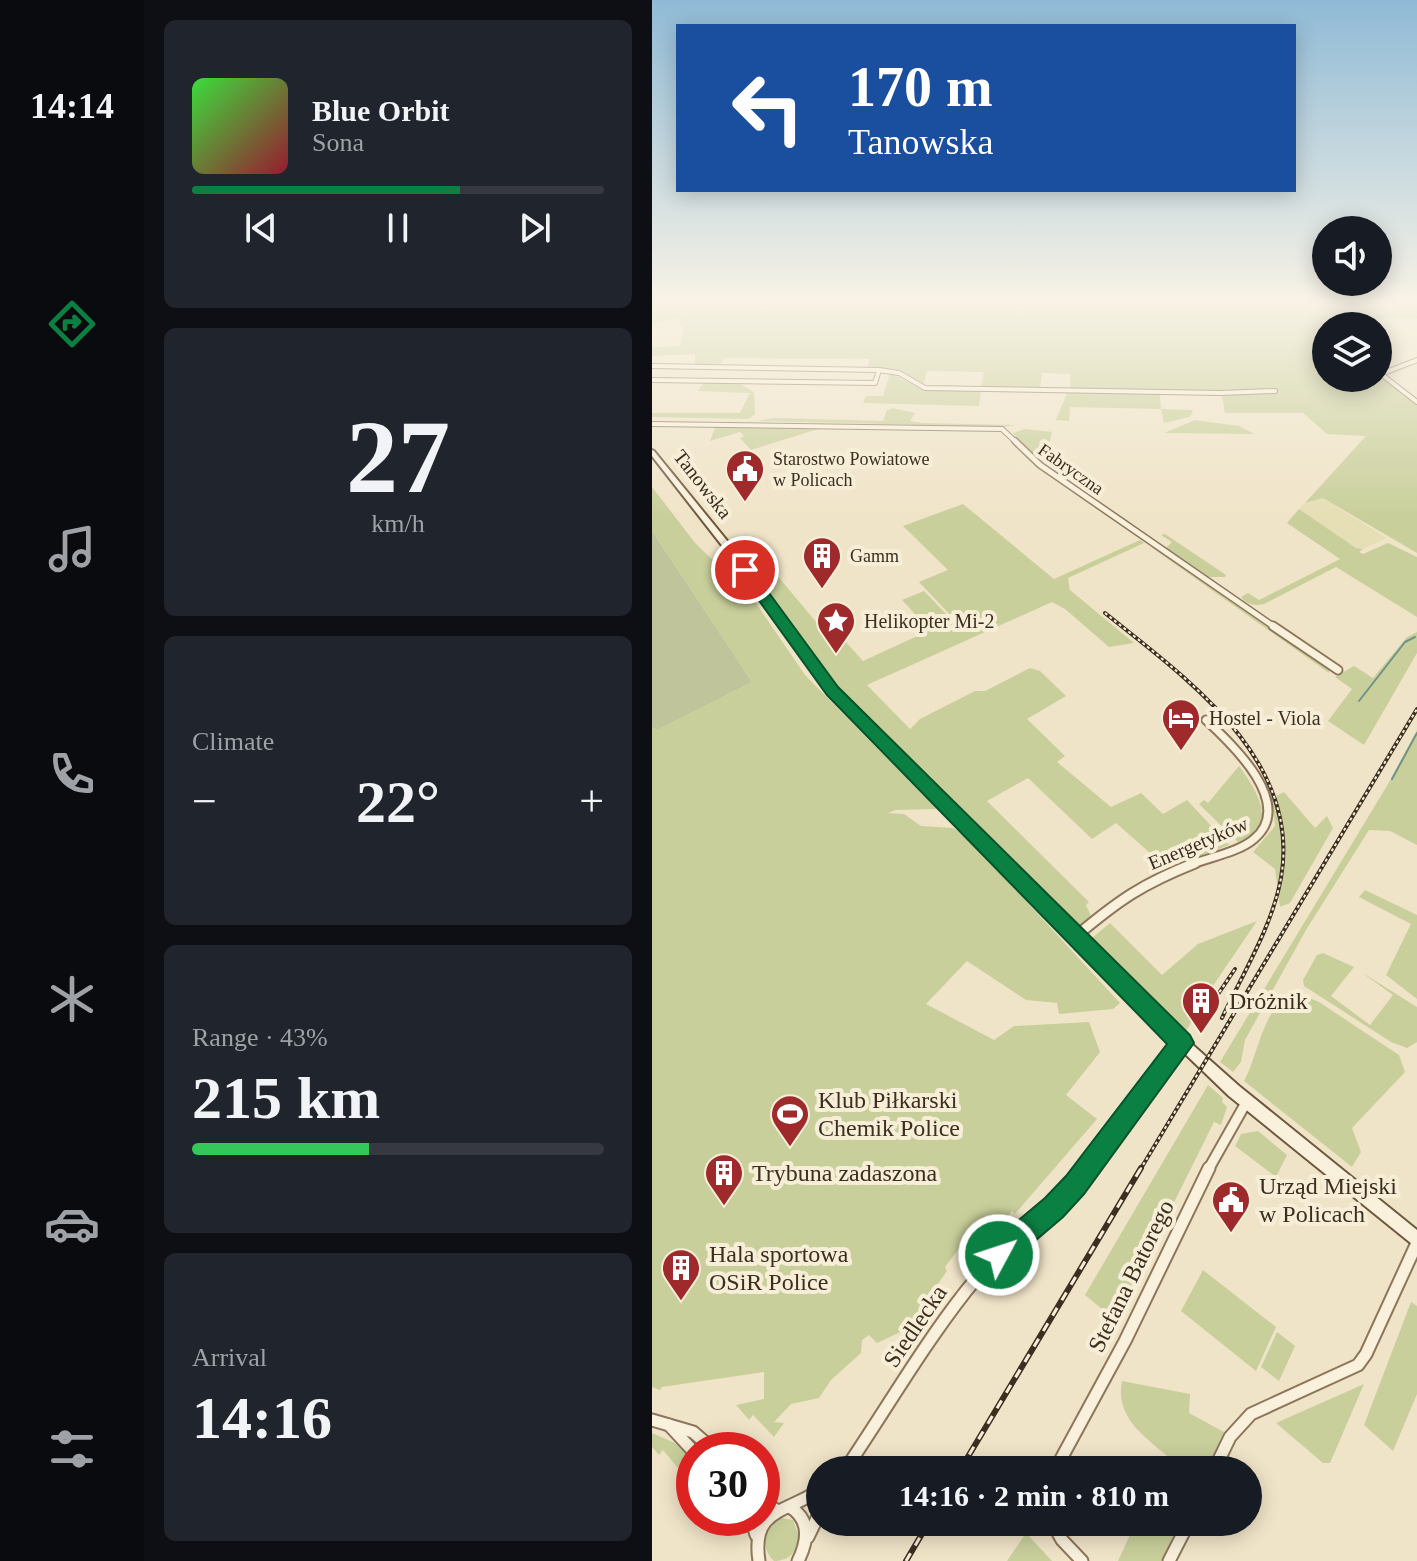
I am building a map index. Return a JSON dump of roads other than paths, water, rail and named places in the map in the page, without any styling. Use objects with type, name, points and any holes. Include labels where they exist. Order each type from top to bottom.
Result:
[{"type":"main road","name":"Tanowska","points":[[652,452],[734,555],[826,684],[1182,1043],[1247,1101],[1417,1241]]},
{"type":"street","points":[[652,380],[875,383],[879,371]]},
{"type":"street","points":[[885,371],[899,373],[925,388],[1275,391]]},
{"type":"street","points":[[1389,371],[1381,374],[1417,402]]},
{"type":"street","name":"Fabryczna","points":[[652,424],[1002,429],[1040,465],[1338,670]]},
{"type":"street","name":"Energetyków","points":[[1075,937],[1142,885],[1252,841],[1267,828],[1270,810],[1261,786],[1234,747],[1206,720]]},
{"type":"street","name":"Siedlecka","points":[[853,1456],[968,1288],[1001,1252],[1054,1208],[1075,1185],[1182,1043]]},
{"type":"street","name":"Stefana Batorego","points":[[1063,1456],[1125,1341],[1222,1142],[1247,1101]]},
{"type":"street","points":[[1221,1456],[1230,1437],[1251,1414],[1358,1365],[1366,1354],[1417,1241]]},
{"type":"street","points":[[652,1420],[693,1432]]},
{"type":"street","points":[[667,1424],[676,1433]]},
{"type":"street","points":[[757,1553],[765,1520],[783,1508],[806,1500]]},
{"type":"street","points":[[780,1507],[797,1510],[804,1519],[805,1547]]},
{"type":"street","points":[[798,1561],[810,1536]]},
{"type":"street","points":[[1060,1536],[1082,1561]]},
{"type":"street","points":[[1169,1561],[1182,1536]]},
{"type":"waterway","points":[[1359,701],[1405,642],[1415,637]]},
{"type":"waterway","points":[[1392,779],[1417,733]]},
{"type":"railway","points":[[1105,613],[1170,665],[1231,725],[1256,759],[1274,796],[1283,835],[1277,896],[1264,932],[1222,1018]]},
{"type":"railway","points":[[1140,1170],[1417,709]]},
{"type":"railway","points":[[1206,1012],[1235,969]]},
{"type":"railway","points":[[968,1456],[1141,1168]]},
{"type":"railway","points":[[906,1561],[921,1536]]},
{"type":"place","name":"Starostwo Powiatowe w Policach","points":[[745,503]]},
{"type":"place","name":"Gamm","points":[[822,590]]},
{"type":"place","name":"Helikopter Mi-2","points":[[836,655]]},
{"type":"place","name":"Hostel - Viola","points":[[1181,752]]},
{"type":"place","name":"Dróżnik","points":[[1201,1035]]},
{"type":"place","name":"Klub Piłkarski Chemik Police","points":[[790,1148]]},
{"type":"place","name":"Trybuna zadaszona","points":[[724,1207]]},
{"type":"place","name":"Urząd Miejski w Policach","points":[[1231,1234]]},
{"type":"place","name":"Hala sportowa OSiR Police","points":[[681,1302]]}]
